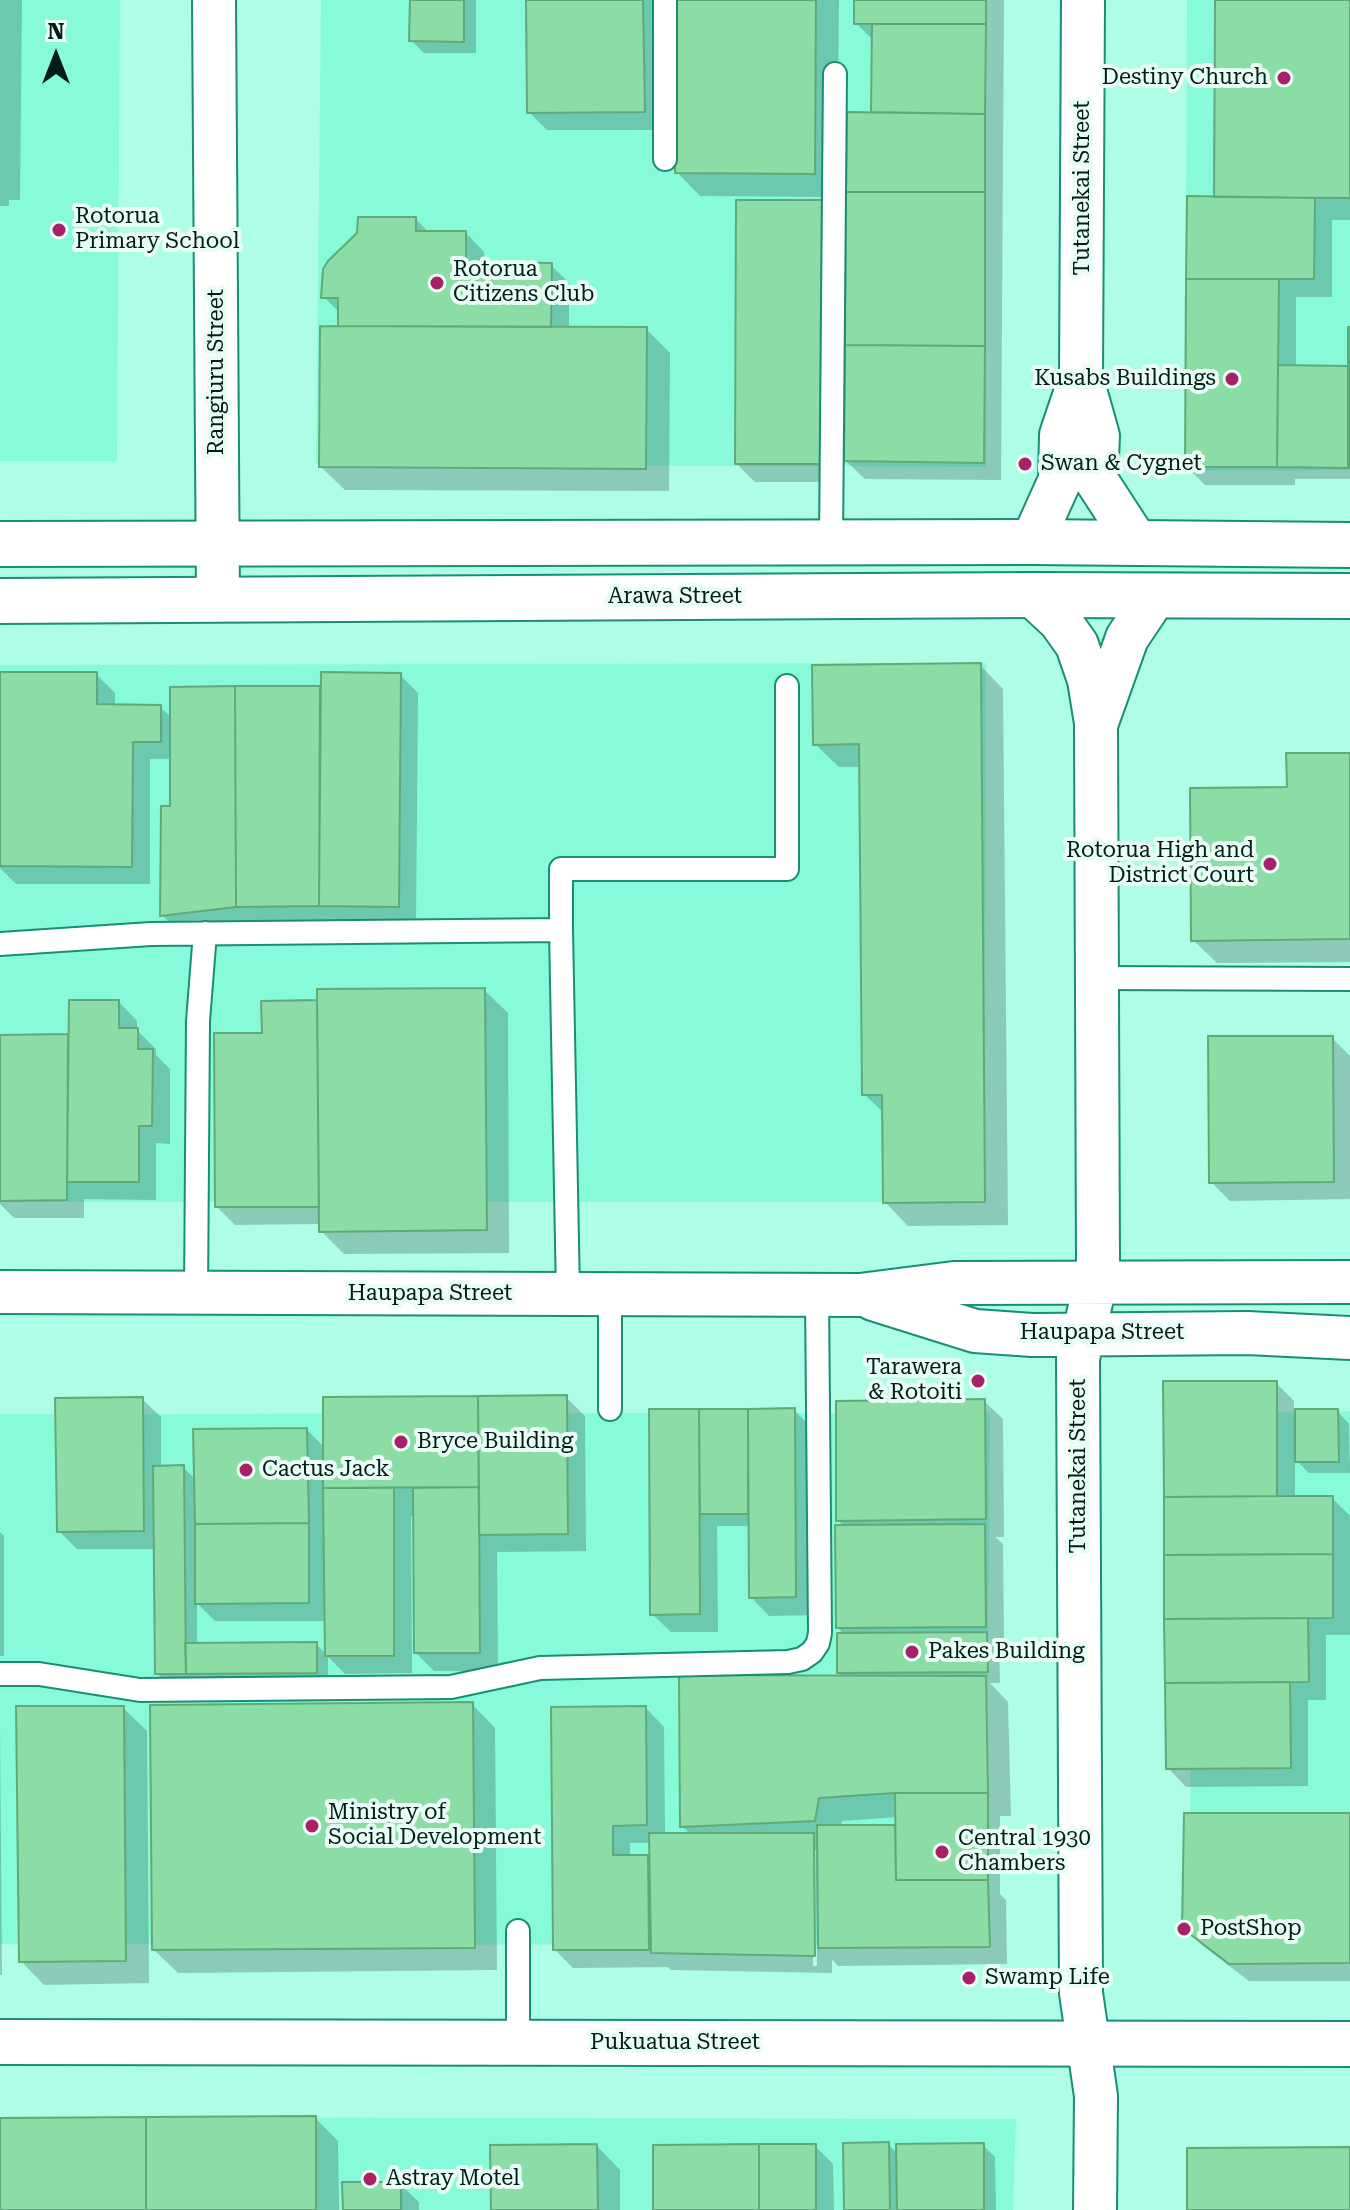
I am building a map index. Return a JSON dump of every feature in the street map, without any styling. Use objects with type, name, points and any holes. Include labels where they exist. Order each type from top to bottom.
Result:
[{"type":"main road","points":[[0,544],[1032,542],[1350,545]]},
{"type":"main road","name":"Arawa Street","points":[[0,601],[1350,596]]},
{"type":"main road","name":"Pukuatua Street","points":[[0,2042],[1350,2044]]},
{"type":"street","name":"Rangiuru Street","points":[[214,0],[218,600]]},
{"type":"street","name":"Tutanekai Street","points":[[1083,0],[1081,376],[1098,436],[1096,480],[1137,543]]},
{"type":"street","name":"Tutanekai Street","points":[[1032,542],[1060,480],[1061,435],[1081,376]]},
{"type":"street","name":"Tutanekai Street","points":[[1032,595],[1060,621],[1077,645],[1089,680],[1096,723],[1096,1281],[1078,1358],[1080,1946],[1081,1993],[1096,2096],[1095,2210]]},
{"type":"street","name":"Tutanekai Street","points":[[1096,723],[1127,638],[1155,596]]},
{"type":"street","name":"Haupapa Street","points":[[0,1292],[860,1295],[954,1283],[1350,1282]]},
{"type":"street","name":"Haupapa Street","points":[[860,1295],[975,1331],[1032,1335],[1247,1333],[1350,1338]]},
{"type":"lane","points":[[665,0],[665,159]]},
{"type":"lane","points":[[831,542],[835,74]]},
{"type":"lane","points":[[568,1294],[571,1079],[561,930],[561,869],[787,869],[787,686]]},
{"type":"lane","points":[[0,944],[151,934],[561,930]]},
{"type":"lane","points":[[196,1293],[198,1021],[205,933]]},
{"type":"lane","points":[[1097,978],[1350,979]]},
{"type":"lane","points":[[610,1294],[610,1409]]},
{"type":"lane","points":[[0,1674],[39,1674],[140,1690],[451,1687],[540,1668],[788,1662],[802,1659],[812,1652],[820,1633],[817,1295]]},
{"type":"lane","points":[[518,1931],[518,2043]]},
{"type":"shaded area","name":"Rotorua Primary School","points":[[0,0],[120,0],[117,461],[0,461]]},
{"type":"shaded area","points":[[321,0],[986,0],[986,467],[316,464]]},
{"type":"shaded area","points":[[1187,0],[1350,0],[1350,470],[1185,471]]},
{"type":"shaded area","points":[[986,663],[984,1202],[0,1202],[0,665]]},
{"type":"shaded area","points":[[1350,1411],[1350,1950],[1189,1926],[1194,1414]]},
{"type":"shaded area","points":[[990,1413],[985,1923],[965,1945],[0,1944],[0,1414]]},
{"type":"shaded area","points":[[0,2117],[1016,2119],[1013,2210],[0,2210]]},
{"type":"building","points":[[410,0],[464,0],[464,42],[409,41]]},
{"type":"building","points":[[526,0],[643,0],[645,112],[527,113]]},
{"type":"building","points":[[676,0],[816,0],[815,174],[675,173]]},
{"type":"building","points":[[854,0],[986,0],[986,24],[854,24]]},
{"type":"building","points":[[1215,0],[1350,0],[1350,198],[1214,197]]},
{"type":"building","points":[[872,24],[986,24],[985,114],[871,112]]},
{"type":"building","points":[[847,112],[985,114],[985,192],[846,192]]},
{"type":"building","points":[[846,192],[985,192],[985,346],[845,345]]},
{"type":"building","points":[[1187,196],[1315,198],[1314,279],[1186,279]]},
{"type":"building","points":[[736,200],[822,200],[821,464],[735,464]]},
{"type":"building","name":"Rotorua Citizens Club","points":[[358,217],[416,217],[416,231],[466,231],[466,262],[552,263],[551,327],[338,326],[338,298],[321,298],[323,269],[357,233]]},
{"type":"building","name":"Kusabs Buildings","points":[[1186,279],[1279,279],[1277,467],[1185,467]]},
{"type":"building","points":[[320,326],[647,327],[646,469],[319,467]]},
{"type":"building","points":[[1350,327],[1350,468],[1348,468]]},
{"type":"building","points":[[845,345],[985,346],[984,463],[844,461]]},
{"type":"building","points":[[1278,365],[1348,366],[1348,468],[1277,467]]},
{"type":"building","points":[[981,663],[985,1202],[883,1203],[882,1095],[862,1095],[859,744],[813,745],[812,665]]},
{"type":"building","points":[[0,672],[97,672],[97,704],[161,705],[161,742],[133,742],[132,867],[0,866]]},
{"type":"building","points":[[321,672],[401,673],[399,907],[319,906]]},
{"type":"building","points":[[235,686],[320,686],[319,906],[236,907]]},
{"type":"building","points":[[235,686],[236,907],[160,916],[161,806],[170,806],[170,687]]},
{"type":"building","name":"Rotorua High and District Court","points":[[1286,753],[1350,753],[1350,939],[1191,941],[1190,788],[1287,787]]},
{"type":"building","points":[[485,988],[487,1230],[319,1232],[317,989]]},
{"type":"building","points":[[69,1000],[119,1000],[119,1028],[138,1028],[138,1049],[153,1049],[152,1126],[139,1126],[139,1182],[67,1182]]},
{"type":"building","points":[[317,1000],[319,1207],[215,1207],[214,1033],[262,1033],[261,1001]]},
{"type":"building","points":[[68,1034],[67,1200],[0,1201],[0,1035]]},
{"type":"building","points":[[1208,1036],[1333,1036],[1334,1182],[1209,1183]]},
{"type":"building","points":[[1163,1381],[1277,1381],[1277,1496],[1164,1497]]},
{"type":"building","points":[[567,1395],[568,1534],[479,1535],[478,1396]]},
{"type":"building","name":"Bryce Building","points":[[478,1396],[479,1487],[323,1488],[323,1397]]},
{"type":"building","points":[[143,1397],[144,1531],[57,1532],[55,1398]]},
{"type":"building","points":[[985,1399],[986,1519],[836,1521],[836,1401]]},
{"type":"building","points":[[795,1408],[796,1597],[749,1598],[748,1409]]},
{"type":"building","points":[[649,1409],[699,1409],[700,1614],[650,1615]]},
{"type":"building","points":[[699,1409],[748,1409],[748,1514],[700,1514]]},
{"type":"building","points":[[1295,1409],[1338,1409],[1339,1462],[1295,1462]]},
{"type":"building","points":[[307,1428],[309,1523],[195,1524],[193,1429]]},
{"type":"building","points":[[184,1465],[186,1674],[155,1674],[153,1466]]},
{"type":"building","points":[[479,1487],[480,1653],[414,1653],[413,1488]]},
{"type":"building","points":[[323,1488],[394,1488],[394,1656],[325,1656]]},
{"type":"building","points":[[1333,1496],[1333,1554],[1164,1555],[1164,1497]]},
{"type":"building","points":[[309,1523],[309,1603],[195,1604],[195,1524]]},
{"type":"building","points":[[985,1524],[986,1627],[836,1628],[835,1525]]},
{"type":"building","points":[[1333,1554],[1333,1618],[1164,1619],[1164,1555]]},
{"type":"building","points":[[1308,1618],[1309,1682],[1165,1683],[1164,1619]]},
{"type":"building","name":"Pakes Building","points":[[987,1632],[988,1672],[837,1673],[837,1633]]},
{"type":"building","points":[[317,1642],[317,1673],[186,1674],[185,1643]]},
{"type":"building","points":[[679,1675],[986,1676],[988,1793],[895,1793],[819,1798],[815,1821],[680,1827]]},
{"type":"building","points":[[1290,1682],[1291,1768],[1166,1769],[1165,1683]]},
{"type":"building","name":"Ministry of Social Development","points":[[473,1702],[475,1948],[152,1950],[150,1705]]},
{"type":"building","points":[[16,1706],[124,1706],[126,1961],[19,1962]]},
{"type":"building","points":[[646,1706],[647,1825],[613,1826],[613,1855],[648,1855],[649,1950],[553,1950],[551,1707]]},
{"type":"building","name":"Central 1930 Chambers","points":[[895,1793],[988,1793],[988,1880],[896,1880]]},
{"type":"building","points":[[1184,1813],[1350,1813],[1350,1963],[1229,1964],[1182,1928]]},
{"type":"building","points":[[817,1825],[895,1825],[896,1880],[988,1880],[990,1947],[818,1948]]},
{"type":"building","points":[[649,1833],[814,1833],[815,1956],[651,1953]]},
{"type":"building","points":[[316,2116],[316,2210],[146,2210],[146,2117]]},
{"type":"building","points":[[146,2117],[146,2210],[0,2210],[0,2118]]},
{"type":"building","points":[[889,2142],[890,2210],[844,2210],[843,2143]]},
{"type":"building","points":[[984,2143],[984,2210],[897,2210],[896,2144]]},
{"type":"building","points":[[597,2144],[598,2210],[491,2210],[490,2145]]},
{"type":"building","points":[[759,2144],[816,2144],[816,2210],[759,2210]]},
{"type":"building","points":[[759,2144],[759,2210],[653,2210],[653,2145]]},
{"type":"building","points":[[1350,2147],[1350,2210],[1187,2210],[1187,2148]]},
{"type":"building","points":[[342,2182],[401,2182],[401,2210],[343,2210]]},
{"type":"place","name":"Destiny Church","points":[[1284,78]]},
{"type":"place","name":"Rotorua Primary School","points":[[59,230]]},
{"type":"place","name":"Rotorua Citizens Club","points":[[437,283]]},
{"type":"place","name":"Kusabs Buildings","points":[[1232,379]]},
{"type":"place","name":"Swan & Cygnet","points":[[1025,464]]},
{"type":"place","name":"Rotorua High and District Court","points":[[1270,864]]},
{"type":"place","name":"Tarawera & Rotoiti","points":[[978,1381]]},
{"type":"place","name":"Bryce Building","points":[[401,1442]]},
{"type":"place","name":"Cactus Jack","points":[[246,1470]]},
{"type":"place","name":"Pakes Building","points":[[912,1652]]},
{"type":"place","name":"Ministry of Social Development","points":[[312,1826]]},
{"type":"place","name":"Central 1930 Chambers","points":[[942,1852]]},
{"type":"place","name":"PostShop","points":[[1184,1929]]},
{"type":"place","name":"Swamp Life","points":[[969,1978]]},
{"type":"place","name":"Astray Motel","points":[[370,2179]]}]
